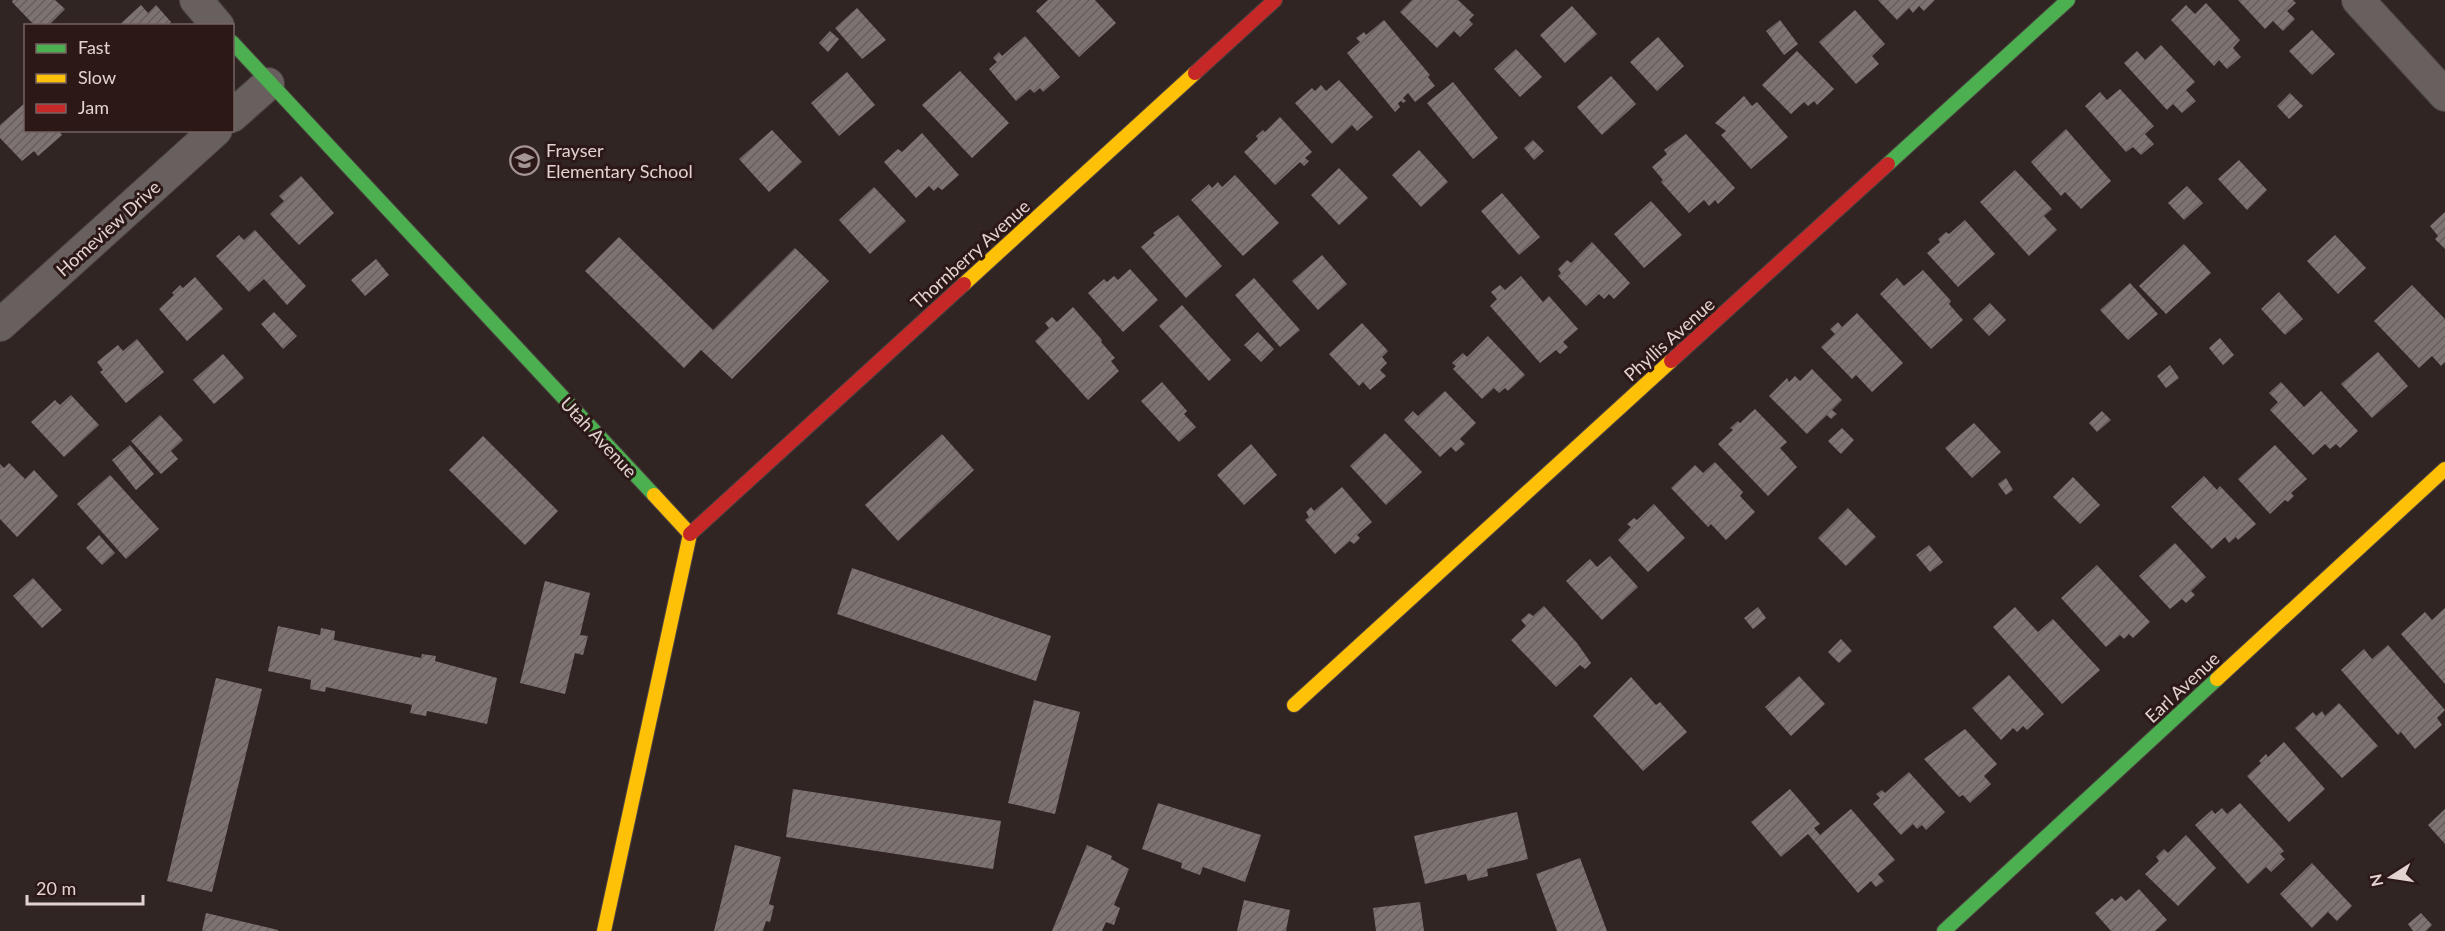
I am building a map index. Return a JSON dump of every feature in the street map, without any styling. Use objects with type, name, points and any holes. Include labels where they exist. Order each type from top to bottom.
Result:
[{"type":"street","points":[[196,0],[216,24]]},
{"type":"street","name":"Thornberry Avenue","points":[[690,534],[1275,0]]},
{"type":"street","name":"Phyllis Avenue","points":[[1294,705],[2068,0]]},
{"type":"street","points":[[2358,0],[2442,84]]},
{"type":"street","name":"Utah Avenue","points":[[234,44],[268,84],[690,534]]},
{"type":"street","points":[[234,114],[268,84]]},
{"type":"street","name":"Homeview Drive","points":[[0,325],[214,132]]},
{"type":"street","name":"Earl Avenue","points":[[1944,931],[2445,469]]},
{"type":"street","points":[[604,931],[690,534]]},
{"type":"building","points":[[13,0],[55,0],[65,9],[50,24],[33,24],[12,2]]},
{"type":"building","points":[[1048,0],[1095,0],[1116,23],[1079,57],[1036,11]]},
{"type":"building","points":[[1412,0],[1458,0],[1474,15],[1469,20],[1473,24],[1460,37],[1454,31],[1437,48],[1400,12]]},
{"type":"building","points":[[1878,0],[1935,0],[1924,11],[1919,6],[1913,13],[1909,8],[1897,20]]},
{"type":"building","points":[[2238,0],[2293,0],[2296,3],[2287,11],[2295,19],[2283,31],[2273,21],[2265,29]]},
{"type":"building","points":[[2206,3],[2240,40],[2233,48],[2241,57],[2227,69],[2219,60],[2214,66],[2171,20],[2186,5],[2195,14]]},
{"type":"building","points":[[141,5],[148,13],[156,5],[171,22],[169,24],[120,24]]},
{"type":"building","points":[[1572,6],[1597,34],[1565,63],[1540,35]]},
{"type":"building","points":[[857,8],[886,40],[862,59],[835,28]]},
{"type":"building","points":[[1855,10],[1885,44],[1872,56],[1879,64],[1856,84],[1819,42]]},
{"type":"building","points":[[1384,20],[1430,75],[1428,77],[1435,86],[1415,102],[1408,93],[1403,98],[1406,101],[1398,103],[1400,107],[1395,112],[1347,53],[1360,42],[1356,38],[1364,32],[1366,35]]},
{"type":"building","points":[[1780,20],[1798,44],[1784,55],[1766,31]]},
{"type":"building","points":[[2312,30],[2335,54],[2312,75],[2289,51]]},
{"type":"building","points":[[830,31],[839,39],[828,52],[819,43]]},
{"type":"building","points":[[1025,36],[1060,77],[1043,92],[1040,88],[1034,93],[1030,89],[1016,101],[989,69],[997,62],[993,58],[999,52],[1002,56]]},
{"type":"building","points":[[1658,37],[1684,66],[1657,91],[1630,62]]},
{"type":"building","points":[[2161,45],[2195,82],[2186,90],[2196,101],[2182,113],[2173,104],[2167,110],[2124,63],[2137,51],[2145,60]]},
{"type":"building","points":[[1516,49],[1542,77],[1520,97],[1494,69]]},
{"type":"building","points":[[1797,51],[1834,89],[1817,105],[1814,101],[1808,106],[1804,102],[1791,114],[1762,85]]},
{"type":"building","points":[[960,71],[1009,123],[972,158],[922,105]]},
{"type":"building","points":[[847,72],[875,105],[839,136],[811,103]]},
{"type":"building","points":[[1611,76],[1636,104],[1602,135],[1577,107]]},
{"type":"building","points":[[1339,80],[1373,117],[1357,131],[1352,125],[1332,144],[1295,103],[1312,88],[1315,91],[1321,85],[1326,91]]},
{"type":"building","points":[[1453,82],[1498,138],[1473,159],[1427,103]]},
{"type":"building","points":[[2120,89],[2154,126],[2145,134],[2154,144],[2141,155],[2133,147],[2126,152],[2085,106],[2100,92],[2107,100]]},
{"type":"building","points":[[2290,93],[2303,106],[2289,119],[2277,106]]},
{"type":"building","points":[[1744,96],[1752,106],[1757,102],[1788,137],[1751,169],[1721,135],[1726,131],[1715,123]]},
{"type":"building","points":[[24,104],[24,132],[60,132],[62,135],[38,156],[34,151],[22,161],[0,138],[0,125]]},
{"type":"building","points":[[1280,117],[1312,152],[1305,158],[1309,161],[1304,166],[1300,162],[1275,185],[1244,152],[1258,139],[1256,136],[1263,130],[1265,132]]},
{"type":"building","points":[[2066,129],[2111,181],[2081,209],[2065,192],[2061,196],[2031,162]]},
{"type":"building","points":[[772,130],[802,162],[769,192],[739,159]]},
{"type":"building","points":[[922,133],[959,175],[942,190],[938,187],[934,191],[929,186],[916,198],[884,162],[898,149],[902,152]]},
{"type":"building","points":[[1686,134],[1735,188],[1718,204],[1715,200],[1709,206],[1704,200],[1689,213],[1661,182],[1663,180],[1652,167],[1667,154],[1664,150]]},
{"type":"building","points":[[1533,140],[1544,151],[1534,160],[1524,148]]},
{"type":"building","points":[[1419,150],[1448,182],[1421,207],[1392,175]]},
{"type":"building","points":[[2239,160],[2267,190],[2247,210],[2218,179]]},
{"type":"building","points":[[1339,168],[1368,198],[1339,225],[1311,195]]},
{"type":"building","points":[[2015,170],[2052,209],[2044,216],[2057,230],[2029,256],[1980,202]]},
{"type":"building","points":[[1235,175],[1279,223],[1243,256],[1191,200],[1209,184],[1212,188],[1218,182],[1222,187]]},
{"type":"building","points":[[301,176],[334,213],[299,245],[270,214],[284,201],[279,196]]},
{"type":"building","points":[[2187,186],[2203,203],[2184,220],[2168,203]]},
{"type":"building","points":[[874,187],[906,221],[870,254],[839,220]]},
{"type":"building","points":[[1502,193],[1540,237],[1519,255],[1481,211]]},
{"type":"building","points":[[1651,201],[1682,235],[1644,268],[1614,234]]},
{"type":"building","points":[[2445,212],[2445,249],[2435,239],[2438,236],[2430,226]]},
{"type":"building","points":[[1178,215],[1222,266],[1186,298],[1141,247],[1155,235],[1153,233]]},
{"type":"building","points":[[1965,220],[1995,254],[1958,287],[1927,253],[1940,242],[1938,239],[1946,232],[1949,234]]},
{"type":"building","points":[[255,230],[306,286],[287,305],[264,279],[249,292],[216,256],[239,235],[244,240]]},
{"type":"building","points":[[2335,235],[2366,268],[2338,294],[2307,261]]},
{"type":"building","points":[[619,237],[713,330],[795,248],[829,281],[732,379],[701,350],[684,368],[585,271]]},
{"type":"building","points":[[1592,242],[1630,283],[1614,299],[1609,294],[1604,299],[1599,294],[1586,306],[1558,276],[1561,273],[1558,269],[1567,260],[1571,263]]},
{"type":"building","points":[[2184,244],[2211,273],[2166,314],[2139,286]]},
{"type":"building","points":[[1322,255],[1347,284],[1318,310],[1292,281]]},
{"type":"building","points":[[376,259],[389,275],[365,296],[351,280]]},
{"type":"building","points":[[1130,269],[1158,300],[1123,332],[1088,293],[1104,279],[1107,282],[1114,276],[1118,280]]},
{"type":"building","points":[[1923,270],[1951,301],[1949,304],[1963,320],[1931,349],[1880,294],[1897,278],[1904,286]]},
{"type":"building","points":[[1521,276],[1543,302],[1549,296],[1578,329],[1563,342],[1568,347],[1560,354],[1556,350],[1540,363],[1490,306],[1497,299],[1491,292],[1500,285],[1505,290]]},
{"type":"building","points":[[195,277],[223,309],[187,341],[159,309],[174,295],[172,293],[180,285],[183,288]]},
{"type":"building","points":[[1254,278],[1300,330],[1280,347],[1235,295]]},
{"type":"building","points":[[2130,283],[2158,314],[2128,340],[2100,310]]},
{"type":"building","points":[[2412,285],[2445,319],[2445,362],[2441,366],[2432,356],[2419,368],[2374,321]]},
{"type":"building","points":[[2279,292],[2303,319],[2285,335],[2261,309]]},
{"type":"building","points":[[1990,303],[2006,320],[1989,336],[1973,319]]},
{"type":"building","points":[[1182,305],[1231,360],[1209,381],[1159,326]]},
{"type":"building","points":[[1073,307],[1115,358],[1111,361],[1119,371],[1088,400],[1035,341],[1049,328],[1045,323],[1052,317],[1057,322]]},
{"type":"building","points":[[274,312],[297,336],[283,349],[261,324]]},
{"type":"building","points":[[1857,313],[1903,363],[1872,392],[1856,375],[1852,379],[1821,347],[1835,334],[1830,329],[1838,322],[1842,327]]},
{"type":"building","points":[[1362,323],[1388,351],[1382,357],[1387,363],[1380,370],[1386,376],[1370,390],[1363,382],[1359,386],[1329,354]]},
{"type":"building","points":[[1258,332],[1274,349],[1261,362],[1244,345]]},
{"type":"building","points":[[1488,336],[1525,375],[1508,391],[1505,388],[1499,393],[1494,388],[1482,399],[1453,369],[1456,366],[1452,363],[1463,353],[1467,357]]},
{"type":"building","points":[[2220,338],[2234,355],[2223,365],[2209,348]]},
{"type":"building","points":[[137,339],[164,372],[126,403],[100,372],[103,370],[97,362],[118,345],[123,351]]},
{"type":"building","points":[[2378,352],[2408,386],[2372,418],[2341,384]]},
{"type":"building","points":[[223,354],[244,378],[214,404],[193,380]]},
{"type":"building","points":[[2170,365],[2179,378],[2166,388],[2157,376]]},
{"type":"building","points":[[1812,369],[1842,400],[1832,410],[1837,414],[1831,419],[1827,415],[1807,434],[1769,396],[1787,378],[1789,382],[1795,376],[1800,381]]},
{"type":"building","points":[[1162,382],[1187,411],[1184,414],[1196,427],[1179,442],[1141,401]]},
{"type":"building","points":[[2281,382],[2304,407],[2321,391],[2358,431],[2340,448],[2336,444],[2330,449],[2325,444],[2313,455],[2270,410],[2278,402],[2269,393]]},
{"type":"building","points":[[1445,391],[1476,423],[1460,439],[1465,444],[1456,452],[1451,447],[1440,457],[1404,420],[1413,411],[1418,416]]},
{"type":"building","points":[[71,395],[99,425],[64,457],[31,422],[55,400],[60,405]]},
{"type":"building","points":[[1755,409],[1787,442],[1780,448],[1797,467],[1768,496],[1718,444],[1733,430],[1730,428],[1738,421],[1740,423]]},
{"type":"building","points":[[2102,411],[2111,420],[2097,432],[2089,423]]},
{"type":"building","points":[[160,415],[183,440],[171,451],[178,459],[161,474],[131,441]]},
{"type":"building","points":[[1974,423],[2001,452],[1972,478],[1945,448]]},
{"type":"building","points":[[1842,428],[1854,440],[1841,454],[1828,441]]},
{"type":"building","points":[[1385,433],[1422,472],[1386,505],[1350,466]]},
{"type":"building","points":[[942,434],[974,470],[898,541],[865,505]]},
{"type":"building","points":[[483,436],[558,511],[525,545],[449,470]]},
{"type":"building","points":[[1251,444],[1277,475],[1244,505],[1217,475]]},
{"type":"building","points":[[130,445],[154,474],[136,490],[112,460]]},
{"type":"building","points":[[2275,445],[2307,479],[2291,493],[2294,496],[2288,502],[2285,500],[2270,514],[2238,479]]},
{"type":"building","points":[[1715,462],[1743,492],[1740,496],[1755,512],[1726,540],[1711,524],[1708,527],[1671,488],[1695,465],[1703,473]]},
{"type":"building","points":[[9,463],[25,479],[34,470],[58,496],[17,537],[0,519],[0,464],[4,468]]},
{"type":"building","points":[[110,475],[159,529],[126,559],[77,504]]},
{"type":"building","points":[[2204,476],[2217,490],[2220,486],[2256,524],[2238,540],[2236,537],[2229,543],[2225,537],[2212,549],[2171,507]]},
{"type":"building","points":[[2073,477],[2100,505],[2080,524],[2053,497]]},
{"type":"building","points":[[2006,478],[2013,490],[2006,495],[1998,484]]},
{"type":"building","points":[[1342,487],[1372,522],[1357,535],[1360,538],[1354,544],[1350,541],[1335,554],[1305,520],[1309,517],[1306,512],[1311,507],[1314,511]]},
{"type":"building","points":[[1654,504],[1685,538],[1648,572],[1618,540],[1631,527],[1627,524],[1634,518],[1637,520]]},
{"type":"building","points":[[1848,508],[1876,537],[1846,566],[1818,538]]},
{"type":"building","points":[[99,535],[115,553],[102,565],[86,548]]},
{"type":"building","points":[[2175,543],[2206,577],[2191,591],[2195,595],[2186,603],[2182,599],[2170,609],[2139,576]]},
{"type":"building","points":[[1929,545],[1943,562],[1930,572],[1916,555]]},
{"type":"building","points":[[1610,556],[1638,587],[1602,620],[1566,581],[1590,559],[1597,567]]},
{"type":"building","points":[[2097,565],[2150,622],[2133,638],[2129,634],[2124,639],[2120,635],[2106,647],[2061,598]]},
{"type":"building","points":[[852,568],[1051,636],[1036,681],[837,614]]},
{"type":"building","points":[[33,578],[62,610],[42,628],[13,596]]},
{"type":"building","points":[[545,581],[590,593],[580,635],[588,636],[583,655],[575,653],[565,694],[520,683]]},
{"type":"building","points":[[1544,606],[1577,643],[1591,663],[1585,669],[1580,665],[1556,687],[1511,640],[1526,626],[1521,620],[1529,613],[1533,616]]},
{"type":"building","points":[[1758,607],[1766,618],[1753,629],[1744,618]]},
{"type":"building","points":[[2015,607],[2038,632],[2053,619],[2100,670],[2062,704],[1993,627]]},
{"type":"building","points":[[2445,608],[2445,684],[2401,634],[2425,612],[2432,620]]},
{"type":"building","points":[[278,626],[320,635],[321,628],[335,631],[334,640],[421,658],[422,654],[436,656],[435,661],[497,678],[487,724],[427,711],[426,716],[410,713],[412,705],[326,687],[325,692],[310,689],[311,680],[268,671]]},
{"type":"building","points":[[1841,639],[1852,651],[1839,663],[1828,652]]},
{"type":"building","points":[[2388,645],[2445,710],[2437,718],[2442,725],[2415,749],[2401,732],[2398,735],[2341,670],[2364,649],[2372,659]]},
{"type":"building","points":[[2009,675],[2044,714],[2027,730],[2023,726],[2017,732],[2013,728],[2001,740],[1972,708]]},
{"type":"building","points":[[1799,676],[1825,704],[1791,736],[1765,707]]},
{"type":"building","points":[[1631,677],[1656,705],[1660,702],[1687,732],[1643,771],[1593,716]]},
{"type":"building","points":[[216,678],[262,689],[212,892],[167,881]]},
{"type":"building","points":[[1034,700],[1080,712],[1055,814],[1008,803]]},
{"type":"building","points":[[2339,703],[2378,746],[2342,778],[2295,728],[2313,712],[2316,716],[2322,711],[2325,716]]},
{"type":"building","points":[[1965,729],[1997,764],[1984,776],[1991,784],[1970,803],[1963,795],[1959,797],[1924,759]]},
{"type":"building","points":[[2284,742],[2325,789],[2289,822],[2247,776],[2261,763],[2259,761],[2266,754],[2268,757]]},
{"type":"building","points":[[1909,772],[1945,812],[1926,830],[1922,825],[1917,829],[1913,824],[1901,835],[1873,804],[1880,798],[1876,794],[1882,790],[1885,793]]},
{"type":"building","points":[[793,789],[1001,821],[993,869],[786,837]]},
{"type":"building","points":[[1790,789],[1820,824],[1814,828],[1820,835],[1851,809],[1895,860],[1878,874],[1884,881],[1876,887],[1871,881],[1858,893],[1808,834],[1781,857],[1751,822]]},
{"type":"building","points":[[1158,803],[1261,835],[1245,882],[1203,867],[1200,875],[1181,868],[1182,863],[1142,849]]},
{"type":"building","points":[[2240,803],[2284,851],[2280,854],[2285,859],[2271,872],[2266,867],[2248,884],[2195,825],[2212,810],[2215,814],[2222,808],[2227,814]]},
{"type":"building","points":[[2445,809],[2445,844],[2428,825]]},
{"type":"building","points":[[1517,812],[1528,859],[1487,869],[1488,876],[1468,881],[1466,874],[1425,884],[1414,836]]},
{"type":"building","points":[[2186,835],[2216,868],[2178,906],[2145,874],[2159,861],[2156,857],[2164,849],[2168,853]]},
{"type":"building","points":[[735,845],[781,857],[769,904],[774,906],[770,922],[766,921],[763,931],[714,931]]},
{"type":"building","points":[[1087,845],[1112,856],[1111,859],[1129,869],[1114,905],[1120,908],[1114,925],[1106,922],[1102,931],[1052,931]]},
{"type":"building","points":[[1580,858],[1607,931],[1557,931],[1536,874]]},
{"type":"building","points":[[2312,863],[2352,906],[2337,921],[2328,912],[2312,928],[2280,894]]},
{"type":"building","points":[[2139,889],[2167,920],[2155,931],[2111,931],[2095,913],[2112,898],[2115,901],[2121,896],[2126,901]]},
{"type":"building","points":[[1244,900],[1290,910],[1286,931],[1237,931]]},
{"type":"building","points":[[1420,902],[1424,931],[1376,931],[1373,908]]},
{"type":"building","points":[[206,913],[278,930],[278,931],[202,931]]},
{"type":"building","points":[[2421,913],[2432,925],[2426,931],[2413,931],[2408,924]]},
{"type":"traffic: fast","points":[[1888,164],[2068,0]]},
{"type":"traffic: fast","points":[[234,44],[654,495]]},
{"type":"traffic: fast","points":[[1944,931],[2217,679]]},
{"type":"traffic: slow","points":[[964,284],[1195,73]]},
{"type":"traffic: slow","points":[[1294,705],[1671,361]]},
{"type":"traffic: slow","points":[[2217,679],[2445,469]]},
{"type":"traffic: slow","points":[[604,931],[690,534],[654,495]]},
{"type":"traffic: jam","points":[[1195,73],[1275,0]]},
{"type":"traffic: jam","points":[[1671,361],[1888,164]]},
{"type":"traffic: jam","points":[[690,534],[964,284]]},
{"type":"place","name":"Frayser Elementary School","points":[[525,160]]}]
